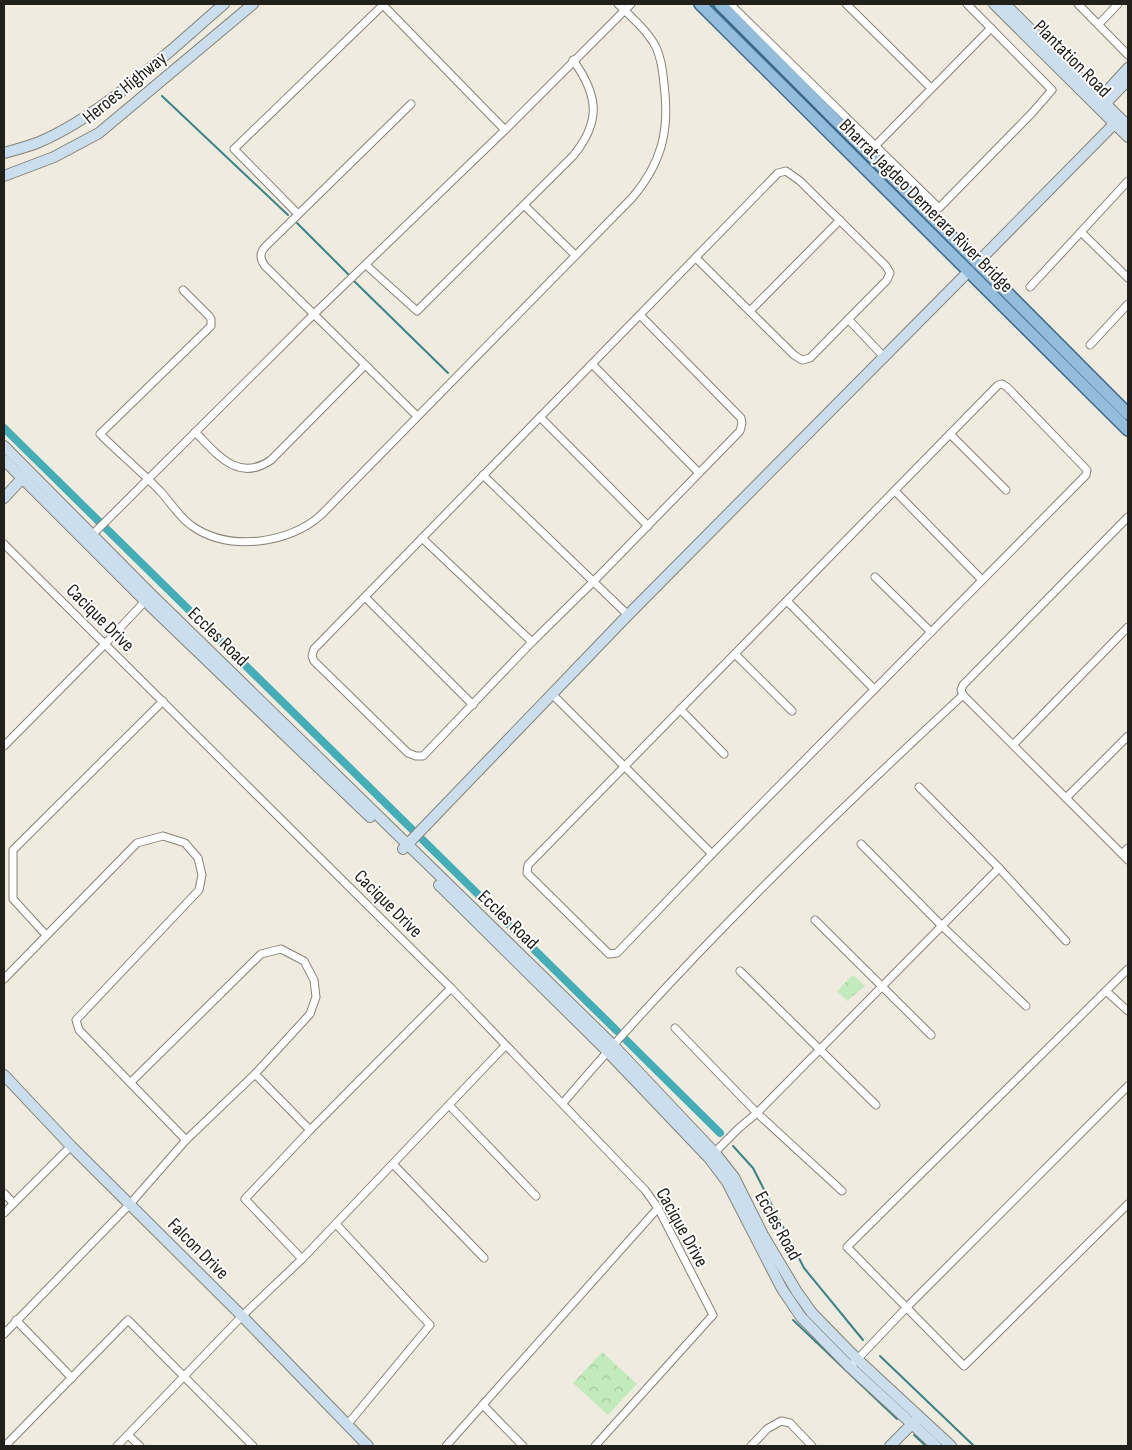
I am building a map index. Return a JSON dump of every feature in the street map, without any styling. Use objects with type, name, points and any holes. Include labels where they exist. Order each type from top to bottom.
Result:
[{"type":"main road","name":"Bharrat Jagdeo Demerara River Bridge","points":[[700,4],[978,263],[1128,430]]},
{"type":"main road","name":"Bharrat Jagdeo Demerara River Bridge","points":[[720,4],[1128,414]]},
{"type":"street","name":"Heroes Highway","points":[[4,153],[37,143],[83,118],[131,84],[224,4]]},
{"type":"street","name":"Heroes Highway","points":[[4,176],[54,157],[99,133],[253,4]]},
{"type":"street","points":[[298,214],[234,149],[383,4],[505,130]]},
{"type":"street","points":[[183,290],[209,316],[211,326],[100,434],[160,491],[191,526],[200,531],[219,538],[239,542],[266,541],[303,528],[313,522],[642,186],[657,162],[663,143],[667,119],[660,60],[656,47],[645,32],[618,4]]},
{"type":"street","points":[[90,538],[631,4]]},
{"type":"street","points":[[730,4],[939,208],[1052,90],[967,4]]},
{"type":"street","points":[[846,4],[931,88]]},
{"type":"street","name":"Plantation Road","points":[[994,4],[1100,104]]},
{"type":"street","name":"Plantation Road","points":[[1005,4],[1117,121],[1128,137]]},
{"type":"street","points":[[1078,4],[1128,55]]},
{"type":"street","points":[[1099,24],[1118,4]]},
{"type":"street","points":[[875,146],[991,28]]},
{"type":"street","points":[[366,265],[417,312],[573,156],[589,134],[593,117],[591,93],[582,73],[573,60]]},
{"type":"street","points":[[1100,104],[1128,68]]},
{"type":"street","points":[[1100,104],[1128,80]]},
{"type":"street","points":[[411,104],[298,214],[262,251],[260,257],[265,266],[417,416]]},
{"type":"street","points":[[405,846],[553,696],[628,615],[885,358],[1117,121]]},
{"type":"street","name":"Plantation Road","points":[[1117,121],[1128,126]]},
{"type":"street","points":[[640,315],[741,418],[740,431],[532,642],[423,756],[408,753],[314,661],[312,656],[314,649],[778,173],[786,171],[800,181],[886,266],[890,273],[887,280],[810,358],[802,360],[794,355],[696,258]]},
{"type":"street","points":[[1030,287],[1128,181]]},
{"type":"street","points":[[524,205],[575,255]]},
{"type":"street","points":[[750,312],[840,220]]},
{"type":"street","points":[[1080,232],[1128,278]]},
{"type":"street","points":[[1090,345],[1128,304]]},
{"type":"street","points":[[848,319],[885,358]]},
{"type":"street","points":[[592,364],[699,473]]},
{"type":"street","points":[[196,432],[230,464],[248,469],[258,468],[271,460],[365,365]]},
{"type":"street","points":[[1002,384],[1087,470],[1086,475],[617,952],[609,954],[527,873],[526,868],[950,434],[998,385],[1002,384]]},
{"type":"street","points":[[540,417],[648,526]]},
{"type":"street","points":[[950,434],[1006,490]]},
{"type":"street","name":"Eccles Road","points":[[4,446],[26,475],[148,597],[610,1048],[734,1177],[763,1235],[796,1292],[812,1313],[854,1363],[915,1420],[951,1446]]},
{"type":"street","name":"Eccles Road","points":[[4,460],[26,475]]},
{"type":"street","points":[[4,498],[26,475]]},
{"type":"street","points":[[483,475],[628,615]]},
{"type":"street","points":[[895,491],[982,580]]},
{"type":"street","points":[[1128,517],[963,685],[961,690],[963,696],[1128,860]]},
{"type":"street","points":[[422,538],[532,642]]},
{"type":"street","name":"Cacique Drive","points":[[4,544],[451,988],[645,1190],[658,1208],[713,1315],[595,1446]]},
{"type":"street","points":[[875,577],[931,632]]},
{"type":"street","points":[[4,746],[105,644],[148,597]]},
{"type":"street","points":[[365,597],[473,705]]},
{"type":"street","points":[[787,601],[874,689]]},
{"type":"street","points":[[1013,746],[1128,626]]},
{"type":"street","points":[[734,654],[792,711]]},
{"type":"street","points":[[553,696],[712,854]]},
{"type":"street","points":[[563,1103],[610,1048],[747,904],[848,804],[963,696]]},
{"type":"street","points":[[46,935],[13,899],[14,850],[163,701]]},
{"type":"street","points":[[680,709],[724,754]]},
{"type":"street","points":[[1066,798],[1128,736]]},
{"type":"street","points":[[919,787],[999,868],[1066,941]]},
{"type":"street","points":[[4,979],[137,843],[163,836],[185,842],[198,858],[202,875],[199,890],[76,1020],[79,1030],[186,1140]]},
{"type":"street","points":[[861,844],[942,926],[1026,1006]]},
{"type":"street","points":[[1122,854],[1128,848]]},
{"type":"street","points":[[712,1155],[999,868]]},
{"type":"street","points":[[815,920],[931,1035]]},
{"type":"street","points":[[4,1334],[130,1204],[186,1140],[255,1074],[310,1014],[316,997],[314,980],[304,961],[281,950],[261,954],[131,1082]]},
{"type":"street","points":[[1128,969],[847,1247],[964,1366],[1128,1204]]},
{"type":"street","points":[[740,971],[876,1105]]},
{"type":"street","points":[[302,1259],[245,1199],[310,1130],[451,988]]},
{"type":"street","points":[[1106,990],[1128,1011]]},
{"type":"street","points":[[675,1028],[757,1112],[842,1191]]},
{"type":"street","points":[[117,1446],[242,1316],[336,1224],[505,1046]]},
{"type":"street","points":[[255,1074],[310,1130]]},
{"type":"street","name":"Falcon Drive","points":[[4,1075],[71,1146],[242,1316],[368,1446]]},
{"type":"street","points":[[854,1363],[907,1307],[1128,1086]]},
{"type":"street","points":[[449,1105],[536,1196]]},
{"type":"street","points":[[4,1213],[71,1146]]},
{"type":"street","points":[[393,1164],[484,1258]]},
{"type":"street","points":[[4,1193],[13,1203]]},
{"type":"street","points":[[446,1446],[658,1208]]},
{"type":"street","points":[[336,1224],[430,1326],[347,1425]]},
{"type":"street","points":[[16,1320],[72,1378]]},
{"type":"street","points":[[5,1446],[128,1320],[253,1446]]},
{"type":"street","points":[[483,1405],[523,1446]]},
{"type":"street","points":[[890,1446],[915,1420]]},
{"type":"street","name":"Eccles Road","points":[[915,1420],[936,1446]]},
{"type":"street","points":[[751,1446],[767,1429],[780,1421],[790,1422],[812,1446]]},
{"type":"street","points":[[128,1435],[140,1446]]},
{"type":"green space","points":[[853,975],[865,986],[847,1001],[837,991]]},
{"type":"green space","points":[[602,1352],[637,1384],[608,1415],[573,1383]]},
{"type":"waterway","points":[[711,4],[965,260]]},
{"type":"waterway","points":[[162,96],[288,215]]},
{"type":"waterway","points":[[297,223],[350,276]]},
{"type":"waterway","points":[[353,280],[448,373]]},
{"type":"waterway","points":[[1035,330],[1106,400]]},
{"type":"waterway","points":[[1124,418],[1128,422]]},
{"type":"waterway","points":[[4,428],[617,1031]]},
{"type":"waterway","points":[[624,1038],[720,1133]]},
{"type":"waterway","points":[[733,1146],[753,1168],[804,1268],[863,1340]]},
{"type":"waterway","points":[[793,1320],[897,1419]]},
{"type":"waterway","points":[[880,1356],[974,1446]]},
{"type":"waterway","points":[[914,1435],[926,1446]]}]
